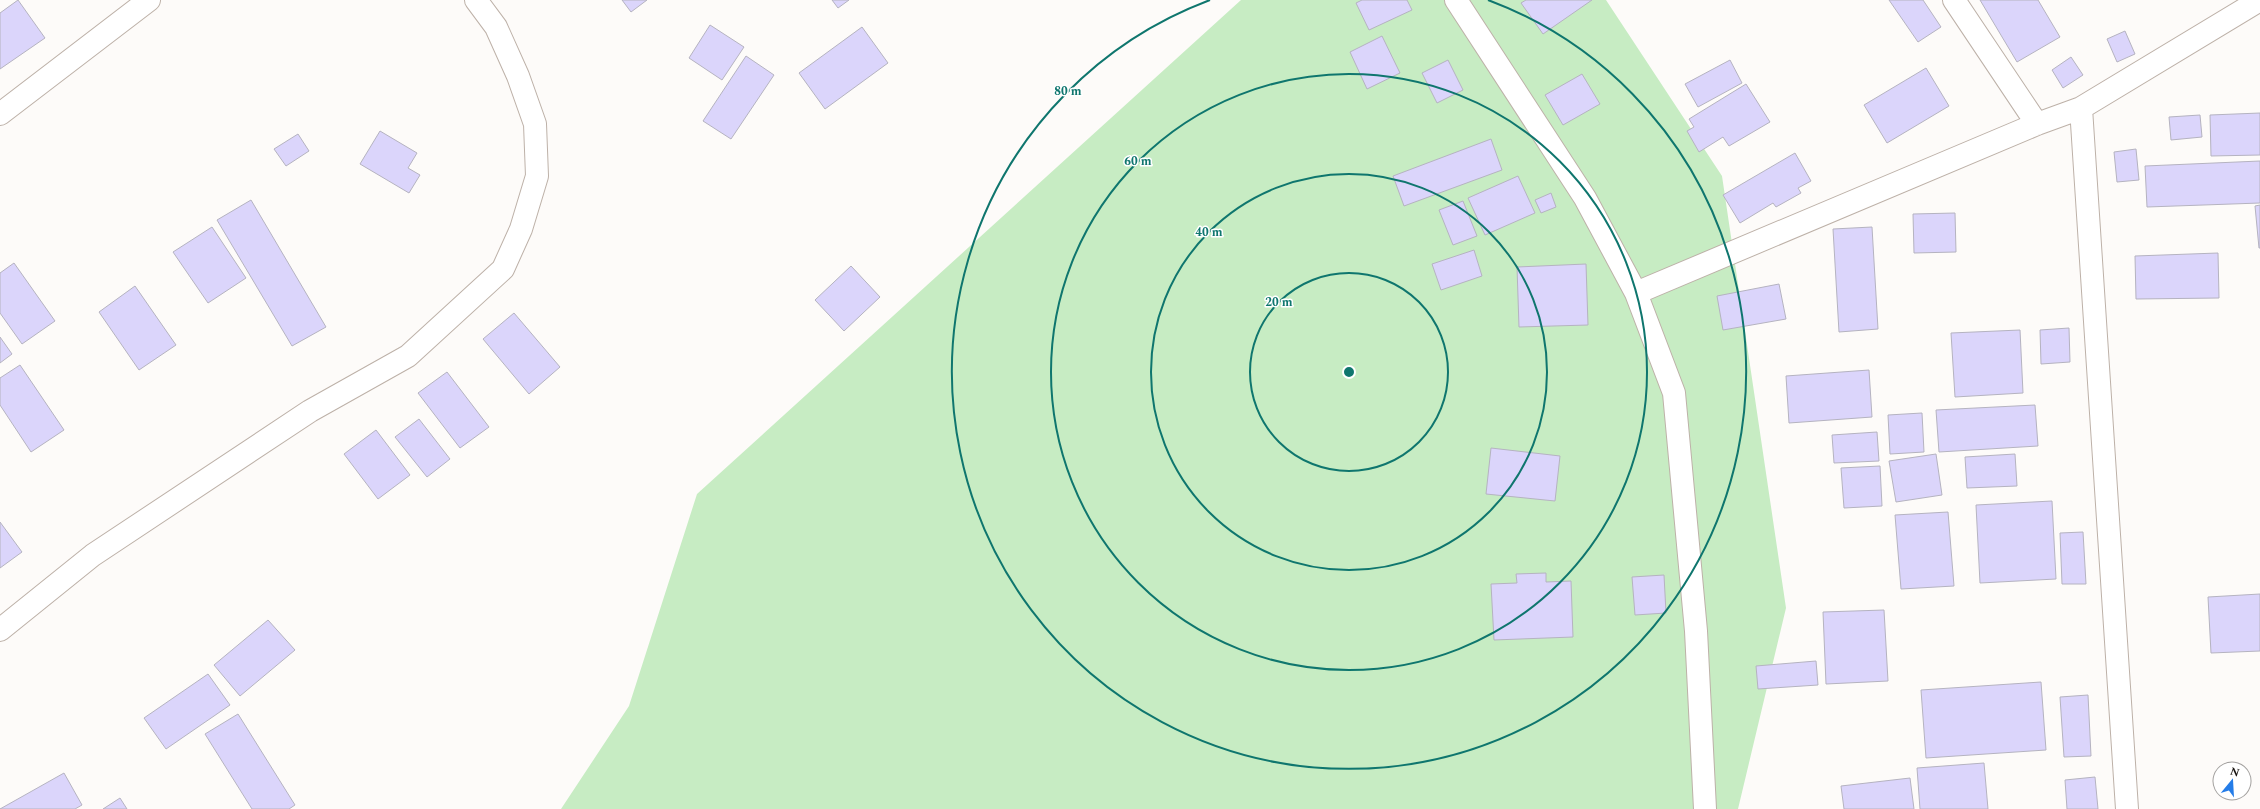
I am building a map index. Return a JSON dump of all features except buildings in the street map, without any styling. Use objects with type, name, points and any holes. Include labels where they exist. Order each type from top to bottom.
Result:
[{"type":"street","points":[[0,114],[149,0]]},
{"type":"street","points":[[0,630],[100,550],[310,411],[408,356],[503,269],[521,229],[537,176],[535,124],[518,76],[496,27],[476,0]]},
{"type":"street","points":[[1456,0],[1585,198],[1636,293],[1674,393],[1696,631],[1705,809]]},
{"type":"street","points":[[1954,0],[2037,124]]},
{"type":"street","points":[[1636,293],[2037,124],[2081,108],[2260,0]]},
{"type":"street","points":[[2081,108],[2127,809]]},
{"type":"green space","points":[[1241,0],[1606,0],[1722,176],[1786,608],[1738,809],[561,809],[629,706],[697,494]]}]
